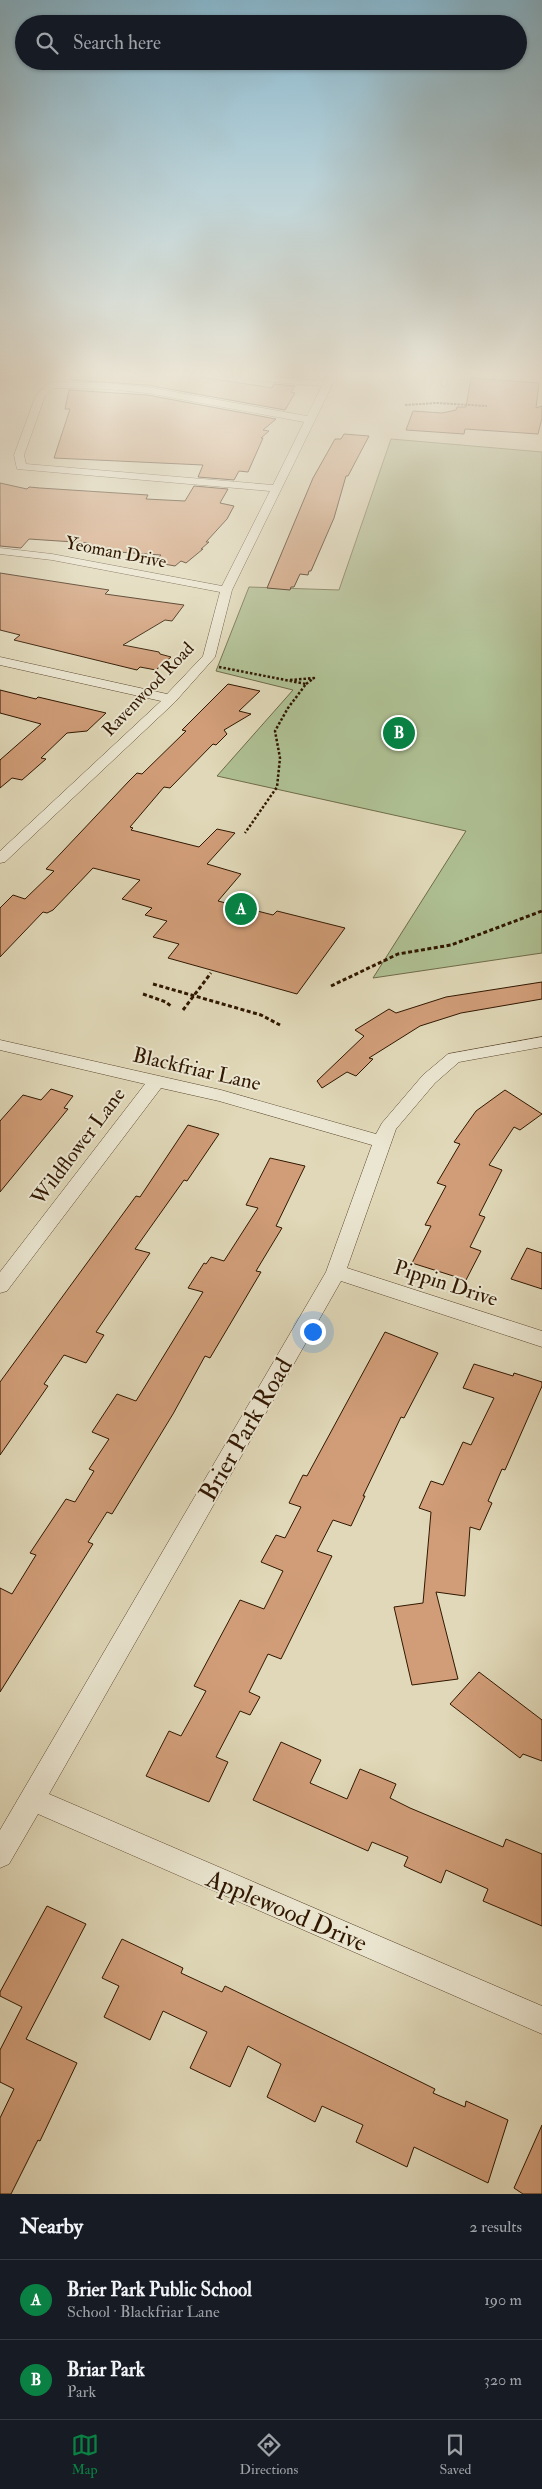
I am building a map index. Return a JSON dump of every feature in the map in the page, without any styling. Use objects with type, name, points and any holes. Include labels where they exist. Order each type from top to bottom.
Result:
[{"type":"street","points":[[123,475],[276,488]]},
{"type":"street","name":"Ravenwood Road","points":[[0,859],[170,698],[209,656],[226,590],[282,475]]},
{"type":"street","name":"Yeoman Drive","points":[[0,551],[52,558],[226,590]]},
{"type":"street","points":[[0,660],[170,698]]},
{"type":"street","name":"Brier Park Road","points":[[0,1855],[336,1272],[388,1127],[429,1079],[454,1058],[542,1042]]},
{"type":"street","name":"Blackfriar Lane","points":[[0,1045],[221,1096],[382,1142]]},
{"type":"street","name":"Wildflower Lane","points":[[0,1286],[156,1082]]},
{"type":"street","name":"Pippin Drive","points":[[336,1272],[542,1339]]},
{"type":"street","name":"Applewood Drive","points":[[32,1799],[542,2020]]},
{"type":"path","points":[[202,663],[306,684]]},
{"type":"path","points":[[245,833],[277,787],[280,758],[275,731],[288,708],[306,684],[314,678],[287,680]]},
{"type":"path","points":[[331,986],[398,954],[451,945],[542,911]]},
{"type":"path","points":[[183,1010],[212,973]]},
{"type":"path","points":[[153,984],[261,1015],[280,1025]]},
{"type":"path","points":[[143,994],[166,1002],[172,1007]]},
{"type":"green space","points":[[378,475],[542,475],[542,953],[373,978],[466,831],[217,776],[293,690],[216,671],[249,587],[339,590]]},
{"type":"building","points":[[199,475],[237,475],[234,480],[198,477]]},
{"type":"building","points":[[314,475],[348,475],[346,476],[334,518],[311,571],[309,571],[308,575],[300,574],[294,587],[291,587],[290,590],[267,588]]},
{"type":"building","points":[[0,483],[27,489],[29,487],[148,495],[146,499],[185,501],[194,486],[228,489],[220,503],[234,506],[227,519],[201,549],[203,549],[186,563],[181,561],[175,566],[153,562],[161,555],[104,551],[106,548],[87,546],[89,543],[29,539],[21,548],[0,546]]},
{"type":"building","points":[[0,573],[109,590],[105,594],[184,605],[172,621],[165,620],[123,645],[159,652],[171,657],[156,670],[140,667],[137,670],[14,640],[20,635],[0,630]]},
{"type":"building","points":[[228,684],[260,691],[239,711],[251,714],[224,730],[227,734],[216,745],[213,744],[170,788],[164,787],[130,827],[133,828],[131,830],[199,847],[217,829],[235,833],[207,864],[241,874],[218,901],[273,915],[277,911],[345,928],[297,994],[168,958],[179,944],[153,937],[167,921],[145,915],[152,908],[122,899],[140,880],[93,868],[53,910],[47,913],[43,912],[0,957],[0,908],[13,895],[25,899],[54,871],[46,869],[137,773],[142,774],[186,731],[182,730]]},
{"type":"building","points":[[0,690],[106,713],[87,731],[67,733],[41,758],[46,759],[22,780],[12,778],[0,788],[0,760],[41,724],[0,713]]},
{"type":"building","points":[[542,982],[542,999],[461,1013],[420,1026],[369,1058],[373,1059],[356,1076],[347,1072],[322,1088],[317,1081],[364,1036],[355,1030],[389,1009],[396,1013],[446,997]]},
{"type":"building","points":[[51,1089],[73,1096],[64,1108],[68,1109],[0,1192],[0,1121],[23,1095],[41,1100]]},
{"type":"building","points":[[505,1090],[542,1114],[520,1130],[514,1127],[489,1165],[502,1170],[479,1215],[485,1217],[470,1247],[481,1251],[466,1280],[412,1263],[431,1226],[425,1225],[446,1186],[437,1183],[460,1144],[454,1142],[476,1111]]},
{"type":"building","points":[[188,1125],[219,1134],[187,1181],[184,1180],[135,1249],[150,1253],[96,1332],[104,1335],[86,1363],[64,1355],[44,1384],[48,1386],[0,1455],[0,1382],[136,1196],[140,1197]]},
{"type":"building","points":[[270,1158],[305,1166],[276,1226],[282,1228],[256,1271],[261,1272],[210,1358],[205,1356],[173,1414],[112,1514],[107,1512],[88,1542],[93,1544],[0,1692],[0,1588],[12,1594],[36,1555],[30,1553],[66,1499],[75,1502],[94,1471],[89,1469],[109,1439],[92,1432],[117,1394],[136,1401],[203,1292],[188,1288],[204,1263],[206,1264],[211,1257],[224,1261],[258,1208],[246,1205]]},
{"type":"building","points":[[527,1248],[542,1253],[542,1289],[511,1279]]},
{"type":"building","points":[[385,1332],[438,1353],[404,1418],[401,1417],[363,1496],[365,1496],[351,1526],[333,1520],[317,1551],[332,1556],[281,1659],[268,1654],[249,1692],[260,1697],[250,1715],[240,1711],[216,1757],[228,1762],[209,1802],[146,1776],[169,1731],[181,1736],[206,1691],[194,1686],[240,1600],[264,1609],[283,1571],[261,1562],[276,1535],[285,1538],[301,1507],[289,1503],[303,1475],[307,1476]]},
{"type":"building","points":[[474,1364],[513,1376],[514,1373],[542,1382],[542,1386],[505,1470],[502,1469],[488,1501],[492,1503],[480,1530],[470,1527],[465,1596],[436,1592],[458,1679],[412,1685],[394,1607],[423,1603],[431,1512],[419,1508],[431,1481],[443,1485],[463,1442],[471,1445],[494,1398],[463,1388]]},
{"type":"building","points":[[479,1672],[542,1720],[542,1761],[523,1754],[520,1758],[450,1704]]},
{"type":"building","points":[[281,1742],[321,1760],[310,1783],[347,1799],[360,1769],[396,1784],[390,1798],[410,1808],[503,1847],[506,1839],[542,1854],[542,1926],[483,1901],[488,1889],[446,1870],[441,1883],[404,1866],[408,1857],[372,1842],[368,1851],[253,1800]]},
{"type":"building","points":[[47,1906],[86,1924],[26,2039],[77,2063],[40,2141],[38,2140],[11,2194],[0,2194],[0,2118],[14,2089],[0,2082],[0,2050],[22,2007],[0,1996],[0,1992]]},
{"type":"building","points":[[122,1939],[183,1968],[181,1973],[222,1992],[225,1986],[435,2089],[433,2093],[465,2107],[466,2101],[508,2120],[488,2183],[414,2147],[407,2167],[356,2142],[363,2125],[322,2106],[315,2122],[267,2097],[281,2064],[248,2046],[230,2087],[190,2068],[207,2032],[163,2011],[150,2040],[104,2017],[119,1986],[102,1978]]},
{"type":"building","points":[[542,2125],[542,2194],[523,2194],[514,2188]]},
{"type":"place","name":"Briar Park","points":[[399,733]]},
{"type":"place","name":"Brier Park Public School","points":[[241,909]]}]
